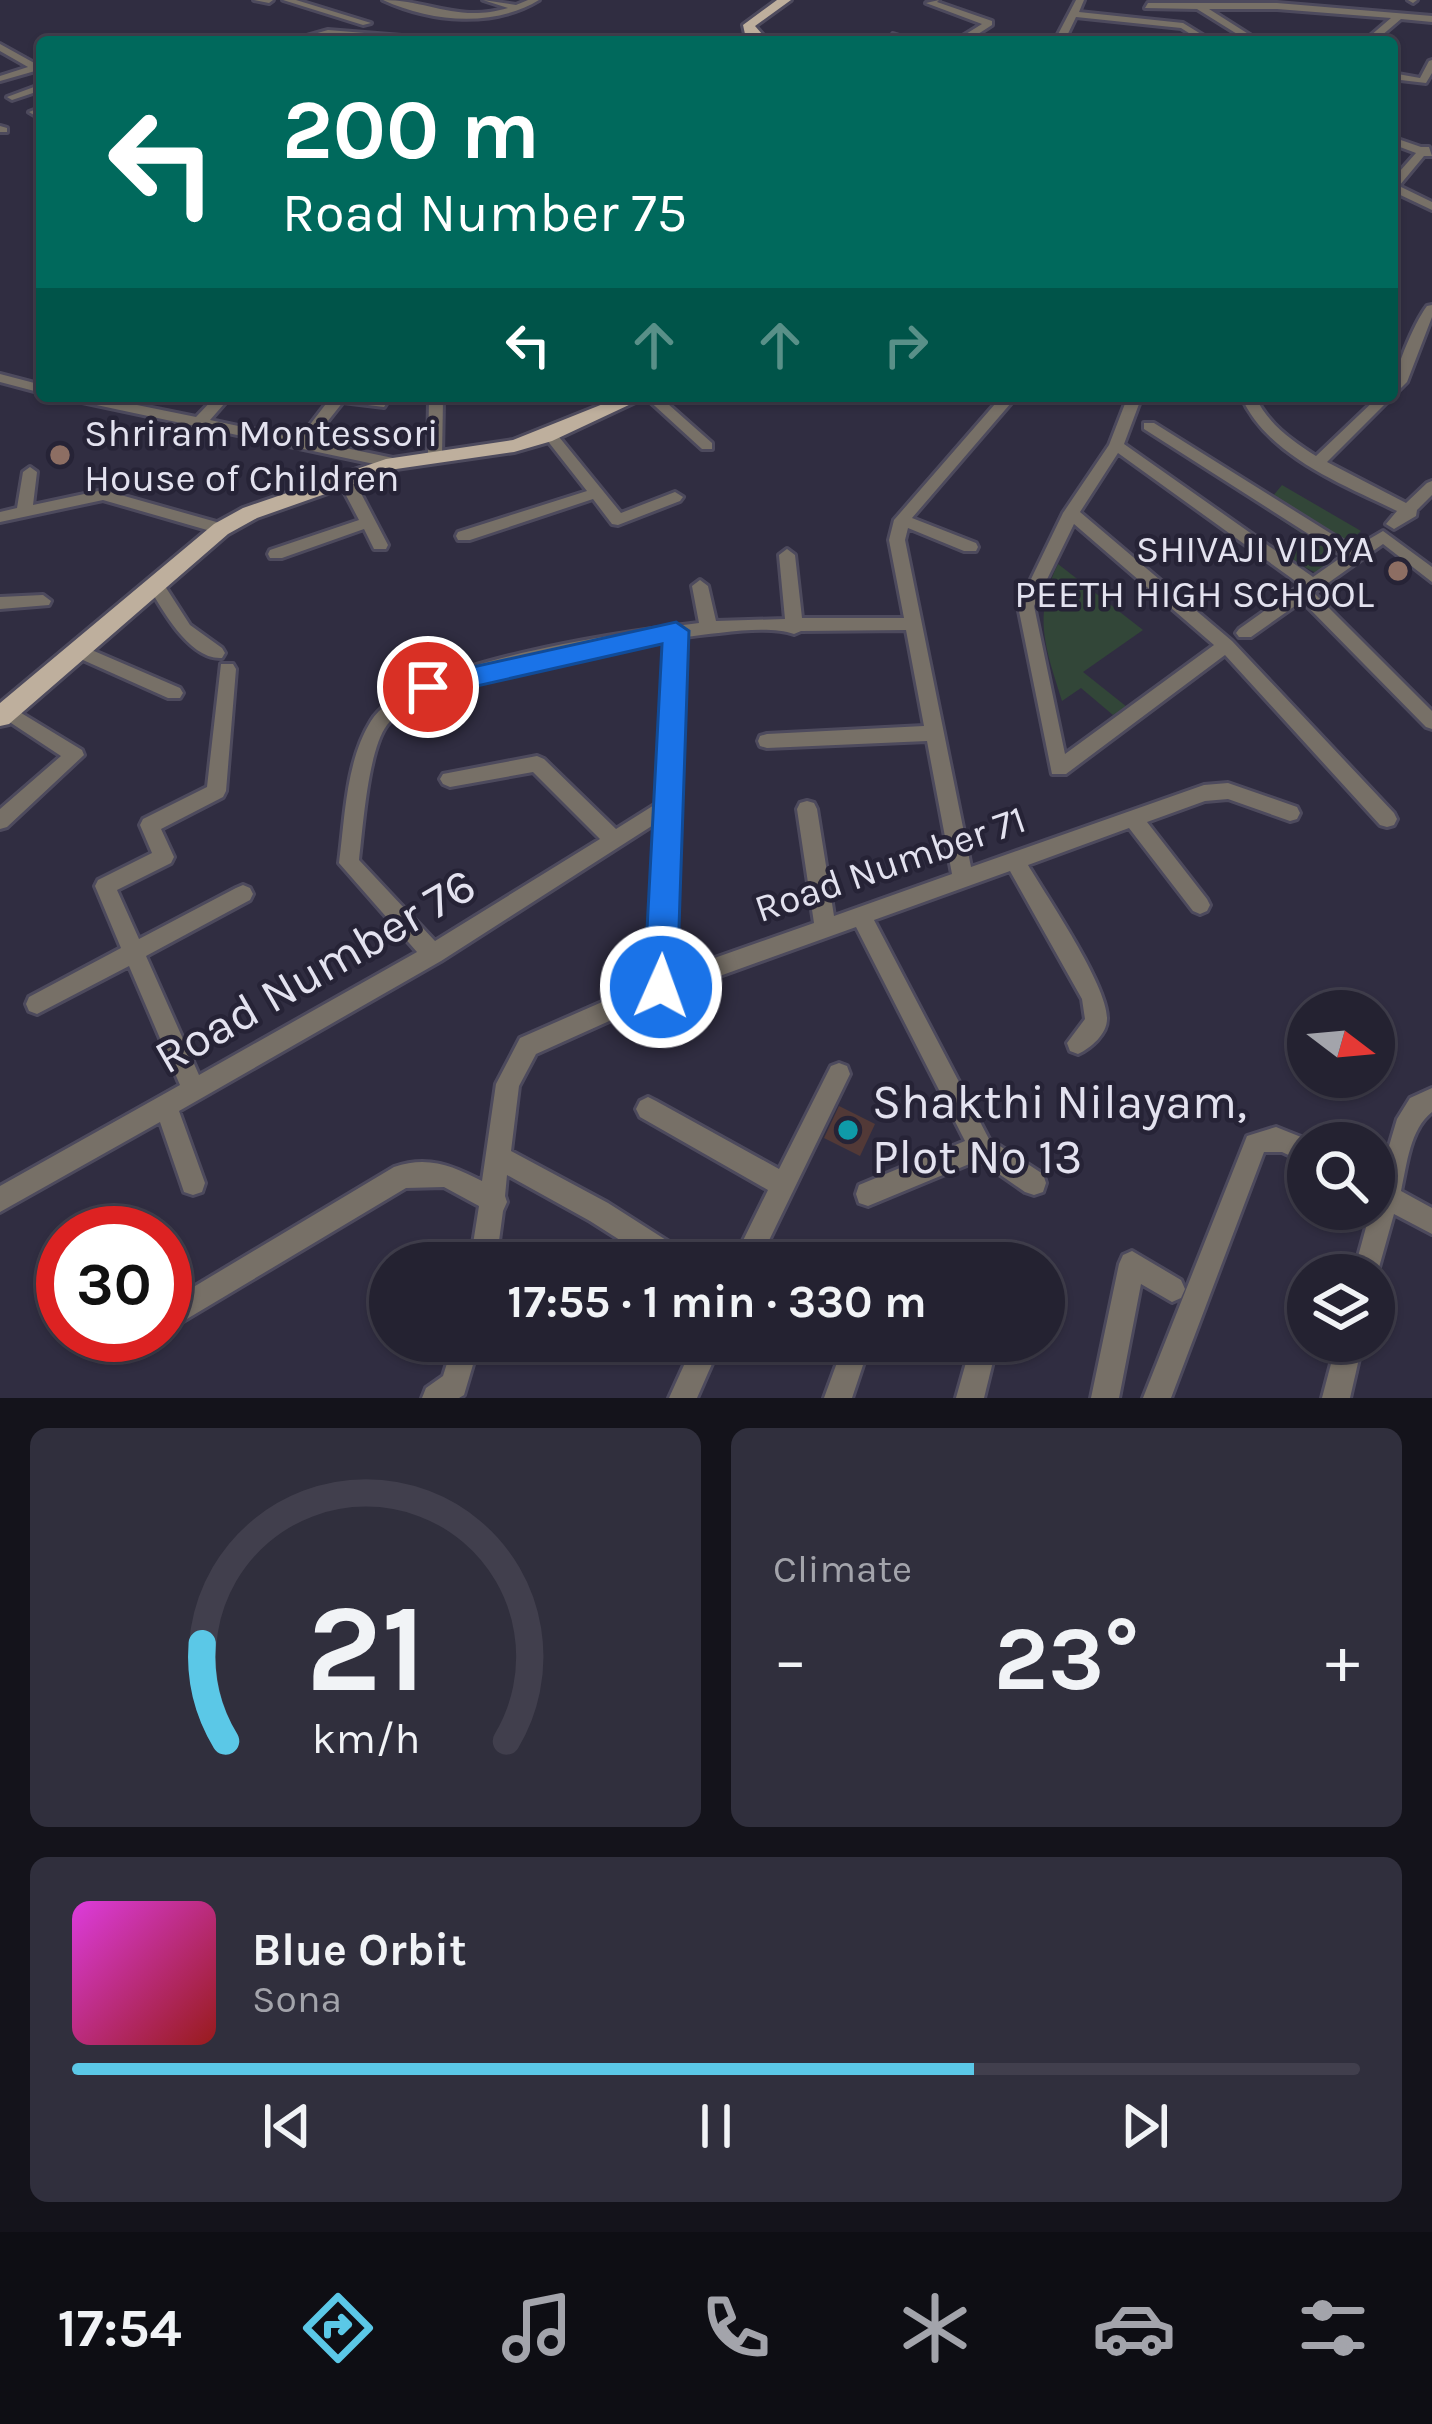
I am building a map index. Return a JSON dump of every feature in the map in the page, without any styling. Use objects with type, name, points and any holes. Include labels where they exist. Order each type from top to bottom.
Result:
[{"type":"main road","points":[[755,36],[749,25],[785,0]]},
{"type":"main road","points":[[4,714],[221,529],[250,513],[392,463],[514,446],[626,402]]},
{"type":"street","points":[[258,0],[269,0]]},
{"type":"street","points":[[287,0],[366,22]]},
{"type":"street","points":[[387,0],[456,19],[504,15],[535,0]]},
{"type":"street","points":[[487,0],[518,8]]},
{"type":"street","points":[[935,0],[930,3],[989,23],[968,36]]},
{"type":"street","points":[[1062,36],[1080,0]]},
{"type":"street","points":[[1144,36],[1148,3],[1324,8],[1432,20]]},
{"type":"street","points":[[1199,5],[1247,36]]},
{"type":"street","points":[[1075,14],[1188,27],[1201,36]]},
{"type":"street","points":[[1375,36],[1399,16]]},
{"type":"street","points":[[971,34],[976,36]]},
{"type":"street","points":[[315,36],[365,36]]},
{"type":"street","points":[[0,44],[36,65]]},
{"type":"street","points":[[2,79],[36,68]]},
{"type":"street","points":[[1398,77],[1423,81],[1430,69]]},
{"type":"street","points":[[12,97],[36,89]]},
{"type":"street","points":[[1398,140],[1428,152],[1398,181]]},
{"type":"street","points":[[1398,190],[1432,207]]},
{"type":"street","points":[[1398,386],[1405,379],[1419,324],[1432,309]]},
{"type":"street","points":[[0,378],[36,387]]},
{"type":"street","points":[[123,402],[392,463]]},
{"type":"street","points":[[199,422],[218,402]]},
{"type":"street","points":[[302,444],[335,402]]},
{"type":"street","points":[[368,402],[380,404]]},
{"type":"street","points":[[435,455],[436,402]]},
{"type":"street","points":[[644,402],[707,446]]},
{"type":"street","points":[[963,879],[898,540],[902,520],[1005,402]]},
{"type":"street","points":[[1133,402],[1116,445],[1071,513],[1026,606],[1059,769],[1226,645]]},
{"type":"street","points":[[1251,402],[1260,420],[1318,463],[1411,512]]},
{"type":"street","points":[[1318,463],[1381,402]]},
{"type":"street","points":[[1149,426],[1356,557]]},
{"type":"street","points":[[550,435],[618,520],[675,497]]},
{"type":"street","points":[[1116,445],[1310,589],[1432,722]]},
{"type":"street","points":[[24,512],[29,472]]},
{"type":"street","points":[[346,480],[380,544]]},
{"type":"street","points":[[1244,633],[1356,557],[1411,512],[1432,486]]},
{"type":"street","points":[[464,536],[596,493]]},
{"type":"street","points":[[0,517],[103,495],[221,529]]},
{"type":"street","points":[[1071,513],[1226,645],[1387,819]]},
{"type":"street","points":[[902,520],[970,547]]},
{"type":"street","points":[[276,554],[368,522]]},
{"type":"street","points":[[1389,530],[1432,576]]},
{"type":"street","points":[[787,555],[794,628]]},
{"type":"street","points":[[155,584],[184,629],[221,661],[216,791],[151,825],[164,857],[105,886],[194,1091]]},
{"type":"street","points":[[700,586],[709,630]]},
{"type":"street","points":[[0,603],[44,601]]},
{"type":"street","points":[[433,954],[350,863],[358,796],[380,720],[428,687],[676,631],[911,624]]},
{"type":"street","points":[[661,987],[676,631]]},
{"type":"street","points":[[80,651],[174,693]]},
{"type":"street","points":[[0,821],[75,755],[4,714]]},
{"type":"street","points":[[767,741],[932,733]]},
{"type":"street","points":[[450,779],[537,764],[613,839]]},
{"type":"street","name":"Road Number 71","points":[[487,1242],[508,1084],[528,1046],[661,987],[1214,791],[1228,790],[1290,813]]},
{"type":"street","name":"Road Number 76","points":[[0,1200],[433,954],[668,806]]},
{"type":"street","points":[[806,809],[825,928]]},
{"type":"street","points":[[1136,820],[1200,905]]},
{"type":"street","points":[[1015,861],[1093,997],[1097,1023],[1078,1043]]},
{"type":"street","points":[[37,1004],[243,894]]},
{"type":"street","points":[[861,915],[980,1147],[1034,1183]]},
{"type":"street","points":[[756,1242],[839,1074]]},
{"type":"street","points":[[1395,1153],[1418,1106],[1432,1100]]},
{"type":"street","points":[[166,1107],[193,1183]]},
{"type":"street","points":[[648,1109],[784,1186]]},
{"type":"street","points":[[1157,1398],[1255,1144],[1266,1138],[1287,1141]]},
{"type":"street","points":[[868,1193],[980,1147]]},
{"type":"street","points":[[500,1158],[646,1242]]},
{"type":"street","points":[[192,1303],[403,1176],[446,1174],[495,1202]]},
{"type":"street","points":[[1395,1201],[1432,1222]]},
{"type":"street","points":[[1105,1398],[1132,1264],[1172,1289]]},
{"type":"street","points":[[436,1398],[454,1384],[461,1362]]},
{"type":"street","points":[[683,1398],[699,1362]]},
{"type":"street","points":[[838,1398],[851,1362]]},
{"type":"street","points":[[970,1398],[980,1362]]},
{"type":"street","points":[[1336,1398],[1345,1362]]},
{"type":"green space","points":[[1282,485],[1361,531],[1316,573],[1280,554],[1301,533],[1263,508]]},
{"type":"green space","points":[[1058,564],[1143,630],[1083,672],[1127,707],[1113,715],[1081,688],[1062,701],[1044,632],[1045,600]]},
{"type":"building","name":"Shakthi Nilayam, Plot No 13","points":[[839,1106],[875,1124],[860,1156],[824,1138]]},
{"type":"place","name":"Shriram Montessori House of Children","points":[[60,455]]},
{"type":"place","name":"SHIVAJI VIDYA PEETH HIGH SCHOOL","points":[[1398,571]]},
{"type":"place","name":"Shakthi Nilayam, Plot No 13","points":[[848,1130]]},
{"type":"route","points":[[428,687],[508,665],[676,631],[661,987]]}]
